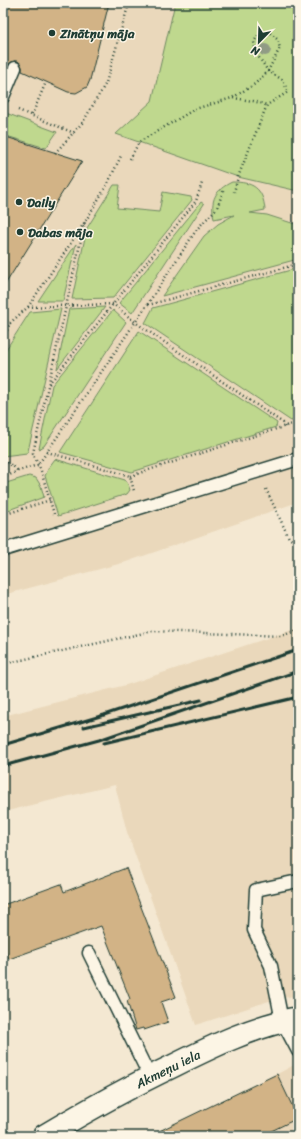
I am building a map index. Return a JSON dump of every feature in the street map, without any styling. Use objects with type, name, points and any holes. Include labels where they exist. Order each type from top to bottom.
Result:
[{"type":"street","name":"Akmeņu iela","points":[[44,1136],[150,1077],[215,1044],[290,1020]]},
{"type":"lane","points":[[3,97],[15,68]]},
{"type":"lane","points":[[3,550],[298,459]]},
{"type":"lane","points":[[298,881],[256,890],[254,930],[271,966],[290,1020],[298,1051]]},
{"type":"lane","points":[[88,953],[150,1077]]},
{"type":"path","points":[[55,153],[83,122],[106,83],[129,3]]},
{"type":"path","points":[[130,159],[139,142],[188,112],[232,98],[256,84],[268,70],[280,48],[277,39],[270,33],[259,34],[254,42],[256,53],[268,70],[283,80],[288,92],[267,105],[238,178],[234,192]]},
{"type":"path","points":[[32,115],[46,82]]},
{"type":"path","points":[[232,98],[267,105]]},
{"type":"path","points":[[14,109],[74,133]]},
{"type":"path","points":[[3,331],[6,330],[10,323],[28,307],[85,222],[108,183],[121,156]]},
{"type":"path","points":[[49,384],[196,201],[202,183]]},
{"type":"path","points":[[3,478],[38,464],[197,229],[217,208],[224,189]]},
{"type":"path","points":[[55,516],[33,453],[85,222]]},
{"type":"path","points":[[147,305],[298,264]]},
{"type":"path","points":[[28,307],[113,304],[135,322],[283,423],[285,427]]},
{"type":"path","points":[[3,319],[10,323]]},
{"type":"path","points":[[47,452],[130,476],[298,422]]},
{"type":"path","points":[[3,461],[18,471]]},
{"type":"path","points":[[258,472],[289,538],[298,544]]},
{"type":"path","points":[[130,476],[135,496]]},
{"type":"path","points":[[3,515],[50,500]]},
{"type":"path","points":[[3,664],[153,631],[282,636],[298,630]]},
{"type":"shaded area","points":[[3,3],[298,3],[298,502],[126,562],[3,595]]},
{"type":"shaded area","points":[[298,628],[298,995],[269,1001],[196,1025],[127,832],[115,785],[3,812],[3,716],[126,685]]},
{"type":"shaded area","points":[[298,1063],[298,1136],[149,1136],[277,1074]]},
{"type":"green space","points":[[175,3],[298,3],[298,191],[238,177],[116,134],[152,101]]},
{"type":"green space","points":[[3,112],[57,132],[46,148],[3,135]]},
{"type":"green space","points":[[232,182],[251,185],[259,191],[262,196],[265,210],[250,213],[267,215],[298,225],[298,259],[162,296],[204,236],[218,224],[234,215],[214,219],[213,212],[213,201],[215,196],[221,188]]},
{"type":"green space","points":[[114,185],[120,185],[117,208],[159,212],[163,192],[191,197],[192,200],[113,298],[72,299],[87,228]]},
{"type":"green space","points":[[201,202],[204,204],[132,313],[119,303]]},
{"type":"green space","points":[[76,244],[63,301],[38,301]]},
{"type":"green space","points":[[298,268],[298,419],[291,421],[145,323],[153,308]]},
{"type":"green space","points":[[105,307],[57,369],[69,309]]},
{"type":"green space","points":[[61,309],[28,451],[27,453],[3,456],[3,350],[5,351],[30,312]]},
{"type":"green space","points":[[113,310],[126,322],[44,446],[39,449],[52,385]]},
{"type":"green space","points":[[139,331],[277,423],[276,427],[132,472],[60,452]]},
{"type":"green space","points":[[55,459],[125,480],[130,490],[127,494],[58,516],[45,476]]},
{"type":"green space","points":[[29,476],[36,478],[41,486],[44,497],[3,512],[3,484]]},
{"type":"building","name":"Zinātņu māja","points":[[3,3],[109,3],[87,87],[76,93],[68,92],[22,71],[22,67],[18,61],[14,61],[8,65],[3,63]]},
{"type":"building","name":"Dabas māja","points":[[3,136],[82,161],[3,288]]},
{"type":"building","points":[[126,868],[176,997],[161,1002],[168,1022],[144,1030],[143,1028],[136,1030],[127,1001],[130,999],[101,926],[9,959],[3,945],[3,905],[61,884],[64,892]]},
{"type":"building","points":[[277,1074],[298,1118],[261,1136],[149,1136]]},
{"type":"railway","points":[[3,745],[104,715],[298,650]]},
{"type":"railway","points":[[3,766],[99,740],[298,671]]},
{"type":"railway","points":[[104,743],[298,697]]},
{"type":"railway","points":[[84,727],[201,700]]},
{"type":"place","name":"Zinātņu māja","points":[[52,33]]},
{"type":"place","name":"Daily","points":[[19,202]]},
{"type":"place","name":"Dabas māja","points":[[20,232]]}]
